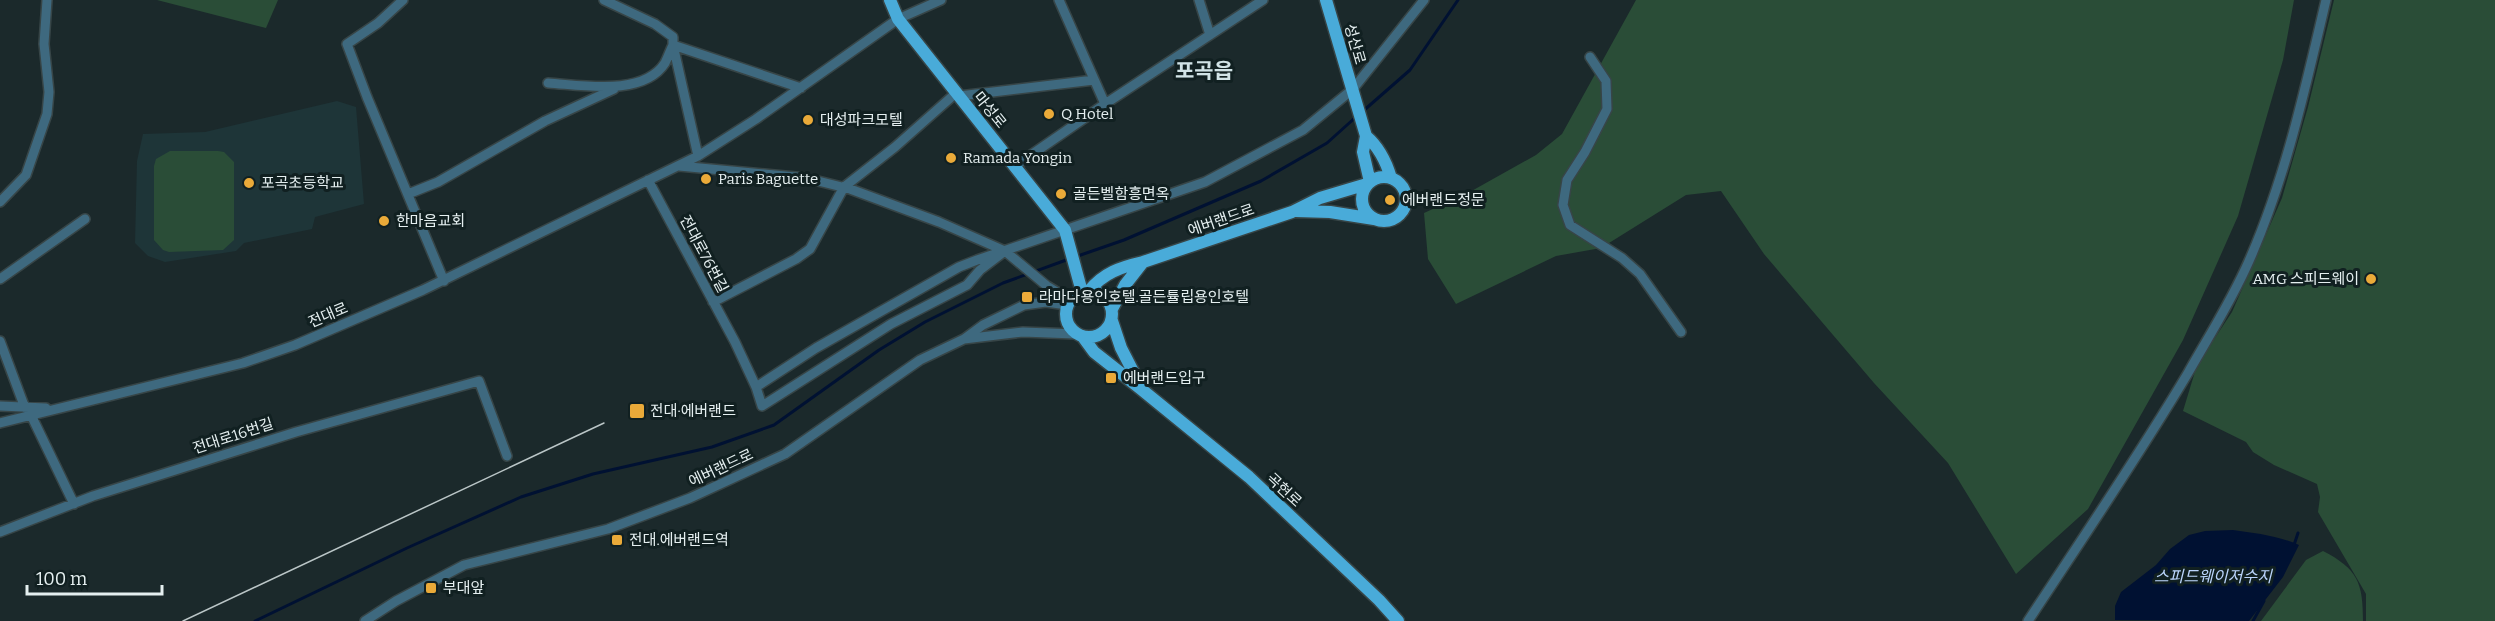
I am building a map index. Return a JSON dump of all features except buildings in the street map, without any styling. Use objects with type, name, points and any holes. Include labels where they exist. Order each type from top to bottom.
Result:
[{"type":"main road","name":"마성로","points":[[890,0],[898,19],[1066,234]]},
{"type":"main road","name":"성산로","points":[[1326,0],[1366,136]]},
{"type":"main road","points":[[1292,212],[1330,212],[1374,219],[1388,221],[1401,213],[1405,204],[1403,188],[1391,178],[1376,144],[1366,136],[1363,152],[1369,183],[1362,199],[1363,207],[1374,219]]},
{"type":"main road","points":[[1369,183],[1380,177],[1391,178]]},
{"type":"main road","name":"에버랜드로","points":[[1069,302],[1105,275],[1123,267],[1292,212],[1320,198],[1369,183]]},
{"type":"main road","points":[[1066,234],[1085,291],[1106,298],[1120,348],[1142,388]]},
{"type":"main road","points":[[1069,302],[1066,320],[1079,335],[1097,336],[1108,327],[1125,285],[1143,262]]},
{"type":"main road","name":"곡현로","points":[[1079,335],[1094,352],[1142,388],[1249,477],[1379,600],[1398,621]]},
{"type":"street","points":[[0,202],[26,175],[47,114],[49,92],[44,45],[46,0]]},
{"type":"street","points":[[403,0],[378,23],[347,44],[444,280]]},
{"type":"street","points":[[604,0],[673,37],[698,156]]},
{"type":"street","name":"전대로","points":[[0,423],[28,412],[69,407],[243,363],[295,345],[444,280],[698,156],[801,88],[898,19],[941,0]]},
{"type":"street","points":[[1059,0],[1105,104]]},
{"type":"street","points":[[1199,0],[1210,35]]},
{"type":"street","points":[[1015,166],[1263,0]]},
{"type":"street","points":[[1005,250],[980,270],[967,285],[891,324],[762,406],[756,387],[816,348],[959,267],[1005,250],[1066,234],[1205,182],[1303,130],[1354,92],[1424,0]]},
{"type":"street","points":[[2028,621],[2159,424],[2219,321],[2248,262],[2275,197],[2294,136],[2326,0]]},
{"type":"street","points":[[408,194],[438,182],[545,121],[619,87],[647,78],[664,64],[673,45]]},
{"type":"street","points":[[673,45],[801,88]]},
{"type":"street","points":[[1590,57],[1606,81],[1606,109],[1585,152],[1567,180],[1563,205],[1570,225],[1622,258],[1640,274],[1681,332]]},
{"type":"street","points":[[713,302],[796,259],[810,249],[844,187],[958,94],[1094,80]]},
{"type":"street","points":[[548,83],[619,87]]},
{"type":"street","points":[[680,166],[806,178],[844,187],[939,222],[1005,250],[1069,302]]},
{"type":"street","name":"전대로76번길","points":[[648,180],[735,342],[756,387]]},
{"type":"street","points":[[0,279],[85,219]]},
{"type":"street","name":"에버랜드로","points":[[365,621],[396,601],[464,565],[609,529],[690,498],[754,469],[814,436],[920,360],[964,339],[983,325],[1024,305],[1069,302]]},
{"type":"street","points":[[964,339],[1023,333],[1079,335]]},
{"type":"street","points":[[0,341],[28,412],[74,504]]},
{"type":"street","name":"전대로16번길","points":[[0,532],[74,504],[296,432],[478,381],[507,456]]},
{"type":"street","points":[[0,406],[28,412]]},
{"type":"shaded area","name":"포곡초등학교","points":[[337,101],[356,107],[364,204],[315,217],[312,229],[244,243],[236,251],[165,262],[148,256],[135,243],[137,161],[143,134],[205,132]]},
{"type":"green space","points":[[157,0],[278,0],[266,28]]},
{"type":"green space","points":[[1636,0],[2294,0],[2283,60],[2238,216],[2183,340],[2088,509],[2016,574],[1948,463],[1874,383],[1764,254],[1721,191],[1686,195],[1601,248],[1556,256],[1456,304],[1428,259],[1424,213],[1468,193],[1536,155],[1562,134]]},
{"type":"green space","name":"AMG 스피드웨이","points":[[2334,0],[2495,0],[2495,621],[2366,621],[2366,594],[2318,512],[2320,497],[2317,484],[2274,465],[2253,452],[2246,442],[2183,411],[2197,365],[2232,312],[2282,198],[2308,107]]},
{"type":"green space","points":[[170,151],[224,152],[234,162],[234,240],[223,250],[169,252],[163,250],[154,240],[154,166],[156,159]]},
{"type":"green space","points":[[2323,551],[2344,564],[2356,578],[2362,597],[2363,621],[2261,621],[2306,560]]},
{"type":"water","name":"스피드웨이저수지","points":[[2233,530],[2275,537],[2299,545],[2283,577],[2249,621],[2115,620],[2115,606],[2121,592],[2156,565],[2170,549],[2189,535],[2205,531]]},
{"type":"waterway","points":[[1362,112],[1410,70],[1458,0]]},
{"type":"waterway","points":[[1075,257],[1124,240],[1261,181],[1327,143],[1357,116]]},
{"type":"waterway","points":[[255,621],[407,548],[521,497],[593,474],[712,447],[774,425],[879,350],[925,322],[1003,283],[1069,259]]},
{"type":"waterway","points":[[2294,545],[2298,533]]},
{"type":"waterway","points":[[2253,621],[2264,601]]},
{"type":"tram line","points":[[183,621],[604,423]]},
{"type":"place","name":"Q Hotel","points":[[1049,114]]},
{"type":"place","name":"대성파크모텔","points":[[808,120]]},
{"type":"place","name":"Ramada Yongin","points":[[951,158]]},
{"type":"place","name":"Paris Baguette","points":[[706,179]]},
{"type":"place","name":"포곡초등학교","points":[[249,183]]},
{"type":"place","name":"골든벨함흥면옥","points":[[1061,194]]},
{"type":"place","name":"에버랜드정문","points":[[1390,200]]},
{"type":"place","name":"한마음교회","points":[[384,221]]},
{"type":"place","name":"AMG 스피드웨이","points":[[2371,279]]},
{"type":"place","name":"라마다용인호텔.골든튤립용인호텔","points":[[1027,297]]},
{"type":"place","name":"에버랜드입구","points":[[1111,378]]},
{"type":"place","name":"전대·에버랜드","points":[[637,411]]},
{"type":"place","name":"전대.에버랜드역","points":[[617,540]]},
{"type":"place","name":"부대앞","points":[[431,588]]},
{"type":"district","name":"포곡읍","points":[[1204,71]]}]
